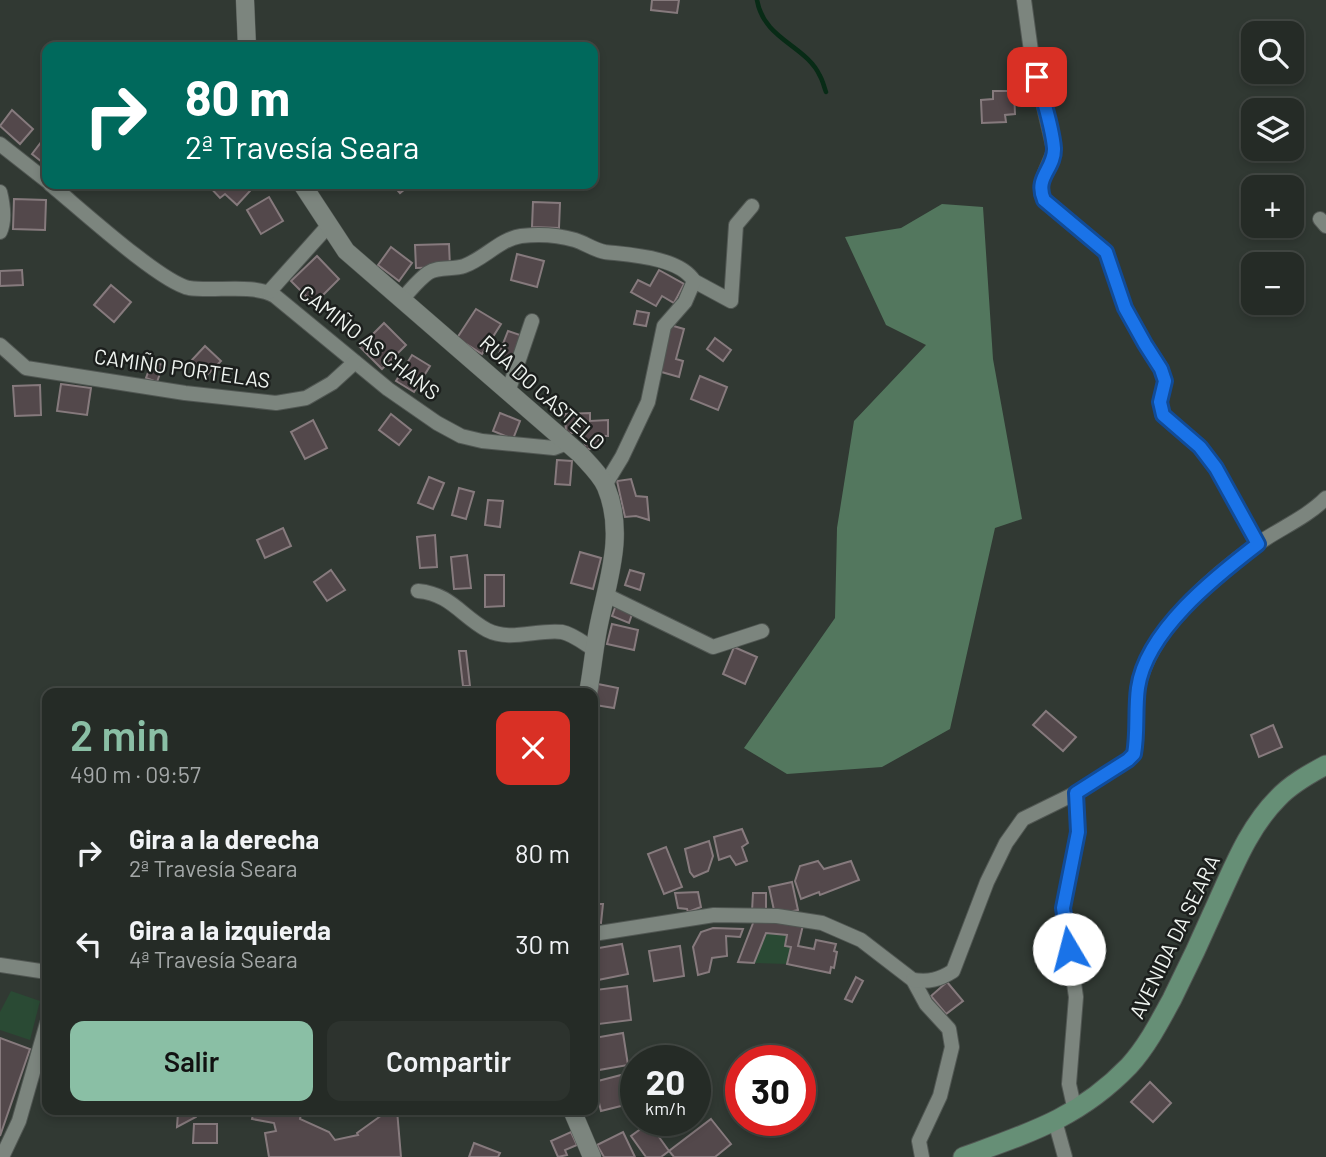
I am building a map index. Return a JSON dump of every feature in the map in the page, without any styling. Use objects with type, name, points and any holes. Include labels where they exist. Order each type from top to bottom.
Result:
[{"type":"main road","name":"AVENIDA DA SEARA","points":[[963,1157],[1074,1111],[1101,1092],[1129,1065],[1148,1043],[1190,963],[1252,829],[1284,792],[1326,765]]},
{"type":"street","points":[[244,0],[247,42]]},
{"type":"street","points":[[1024,0],[1031,51],[1054,150],[1040,183],[1040,191],[1044,200],[1106,252],[1125,308],[1161,369],[1165,381],[1160,402],[1163,415],[1200,447],[1216,468],[1258,544]]},
{"type":"street","name":"CAMIÑO AS CHANS","points":[[0,144],[42,177]]},
{"type":"street","name":"CAMIÑO AS CHANS","points":[[57,189],[145,262],[188,288],[269,292],[398,396],[436,423],[461,436],[482,441],[554,447],[568,443]]},
{"type":"street","name":"RÚA DO CASTELO","points":[[305,189],[346,251],[568,443],[605,485],[613,508],[616,534],[589,688]]},
{"type":"street","points":[[0,192],[0,232]]},
{"type":"street","points":[[401,300],[429,271],[467,265],[520,236],[554,235],[576,240],[602,251],[624,252],[664,262],[731,301],[736,225],[752,206]]},
{"type":"street","points":[[269,292],[328,226]]},
{"type":"street","points":[[605,485],[622,457],[648,402],[664,326],[685,302],[694,281]]},
{"type":"street","points":[[508,392],[532,321]]},
{"type":"street","name":"CAMIÑO PORTELAS","points":[[0,345],[26,368],[186,393],[276,403],[306,398],[332,383],[355,362]]},
{"type":"street","points":[[913,980],[926,982],[942,978],[953,971],[987,883],[1006,843],[1023,819],[1076,793],[1134,754],[1139,686],[1146,664],[1182,609],[1258,544],[1326,498]]},
{"type":"street","points":[[418,591],[445,598],[486,630],[515,635],[561,632],[595,650]]},
{"type":"street","points":[[606,595],[713,647],[762,631]]},
{"type":"street","points":[[1074,1111],[1069,1084],[1076,997],[1063,908],[1078,832],[1076,793]]},
{"type":"street","points":[[598,933],[714,915],[777,916],[822,923],[861,940],[913,980],[926,1004],[948,1029],[952,1047],[940,1096],[919,1141],[922,1157]]},
{"type":"street","points":[[0,965],[42,971]]},
{"type":"street","points":[[2,1157],[19,1122],[42,1041]]},
{"type":"street","points":[[574,1115],[592,1157]]},
{"type":"street","points":[[1055,1121],[1065,1157]]},
{"type":"green space","points":[[942,204],[983,207],[993,359],[1022,519],[995,528],[950,729],[882,767],[787,774],[744,748],[835,618],[837,528],[854,421],[926,345],[886,325],[845,237],[901,228]]},
{"type":"green space","points":[[766,933],[787,935],[785,946],[791,947],[787,964],[754,963]]},
{"type":"green space","points":[[11,991],[40,1001],[30,1040],[0,1030],[0,1012]]},
{"type":"building","points":[[652,0],[679,0],[677,13],[651,10]]},
{"type":"building","points":[[993,91],[1014,91],[1015,114],[1005,115],[1006,122],[982,123],[981,100],[993,99]]},
{"type":"building","points":[[12,110],[33,129],[20,144],[0,126]]},
{"type":"building","points":[[42,141],[42,162],[32,154]]},
{"type":"building","points":[[212,189],[250,191],[237,205],[225,194],[220,198]]},
{"type":"building","points":[[269,197],[283,221],[261,234],[247,210]]},
{"type":"building","points":[[14,199],[46,200],[45,230],[13,229]]},
{"type":"building","points":[[533,202],[560,203],[559,228],[532,227]]},
{"type":"building","points":[[449,244],[450,267],[416,268],[415,245]]},
{"type":"building","points":[[391,247],[412,263],[399,281],[378,265]]},
{"type":"building","points":[[517,254],[544,261],[537,287],[511,280]]},
{"type":"building","points":[[317,256],[339,279],[314,304],[291,281]]},
{"type":"building","points":[[22,270],[23,285],[0,286],[0,271]]},
{"type":"building","points":[[659,270],[684,284],[674,303],[662,296],[656,306],[631,292],[638,280],[650,286]]},
{"type":"building","points":[[111,285],[131,302],[114,322],[94,305]]},
{"type":"building","points":[[476,309],[501,324],[482,354],[457,338]]},
{"type":"building","points":[[637,311],[649,313],[646,326],[634,324]]},
{"type":"building","points":[[384,323],[406,345],[382,369],[360,347]]},
{"type":"building","points":[[670,325],[684,329],[676,359],[683,361],[679,377],[658,371]]},
{"type":"building","points":[[508,331],[523,336],[513,360],[499,354]]},
{"type":"building","points":[[715,338],[731,350],[723,361],[707,349]]},
{"type":"building","points":[[205,346],[221,361],[206,376],[191,361]]},
{"type":"building","points":[[412,355],[430,366],[414,392],[396,381]]},
{"type":"building","points":[[152,362],[163,365],[157,382],[146,378]]},
{"type":"building","points":[[700,376],[727,387],[718,410],[691,399]]},
{"type":"building","points":[[61,384],[91,388],[87,415],[57,411]]},
{"type":"building","points":[[40,385],[41,415],[15,416],[13,386]]},
{"type":"building","points":[[500,413],[520,421],[513,439],[493,431]]},
{"type":"building","points":[[590,413],[590,421],[608,420],[608,436],[598,436],[599,449],[585,449],[584,433],[566,433],[565,414]]},
{"type":"building","points":[[391,414],[411,430],[399,445],[379,430]]},
{"type":"building","points":[[313,420],[327,448],[305,459],[291,432]]},
{"type":"building","points":[[557,460],[572,461],[570,485],[555,484]]},
{"type":"building","points":[[429,477],[444,483],[433,509],[418,503]]},
{"type":"building","points":[[631,479],[636,496],[647,497],[649,520],[636,516],[625,517],[617,481]]},
{"type":"building","points":[[459,488],[474,492],[466,519],[452,515]]},
{"type":"building","points":[[488,500],[503,501],[500,527],[485,525]]},
{"type":"building","points":[[283,528],[291,546],[265,558],[257,540]]},
{"type":"building","points":[[435,535],[437,567],[420,568],[417,537]]},
{"type":"building","points":[[580,552],[601,558],[593,589],[571,583]]},
{"type":"building","points":[[467,555],[471,588],[454,589],[451,557]]},
{"type":"building","points":[[331,570],[345,590],[327,601],[314,582]]},
{"type":"building","points":[[630,570],[644,574],[640,590],[625,585]]},
{"type":"building","points":[[485,575],[504,575],[504,606],[485,607]]},
{"type":"building","points":[[616,605],[633,611],[629,623],[612,616]]},
{"type":"building","points":[[612,624],[638,630],[634,650],[607,644]]},
{"type":"building","points":[[734,647],[757,657],[745,684],[723,674]]},
{"type":"building","points":[[459,651],[466,651],[470,686],[463,686]]},
{"type":"building","points":[[598,684],[618,688],[614,708],[598,705]]},
{"type":"building","points":[[1046,711],[1076,737],[1063,751],[1033,725]]},
{"type":"building","points":[[1273,725],[1282,747],[1259,757],[1251,735]]},
{"type":"building","points":[[742,829],[748,843],[742,847],[747,861],[736,865],[730,856],[719,860],[714,837]]},
{"type":"building","points":[[709,841],[713,856],[708,871],[694,877],[690,872],[685,849]]},
{"type":"building","points":[[666,847],[682,887],[664,894],[648,854]]},
{"type":"building","points":[[818,861],[824,869],[851,861],[859,880],[820,895],[819,892],[801,899],[795,881],[800,866]]},
{"type":"building","points":[[792,882],[798,910],[775,915],[769,887]]},
{"type":"building","points":[[698,892],[701,907],[688,912],[687,909],[678,908],[675,893]]},
{"type":"building","points":[[753,893],[766,893],[766,911],[752,911]]},
{"type":"building","points":[[598,904],[603,904],[601,923],[598,923]]},
{"type":"building","points":[[755,918],[803,925],[798,946],[814,949],[816,940],[836,944],[834,968],[831,967],[830,973],[787,964],[791,947],[785,946],[787,935],[766,933],[754,963],[738,962]]},
{"type":"building","points":[[713,928],[743,929],[740,937],[726,936],[727,956],[712,958],[709,972],[698,975],[693,947],[701,932]]},
{"type":"building","points":[[622,944],[628,974],[598,980],[598,948]]},
{"type":"building","points":[[680,946],[684,976],[654,981],[649,951]]},
{"type":"building","points":[[856,977],[863,981],[852,1002],[845,999]]},
{"type":"building","points":[[947,982],[963,1001],[946,1014],[931,996]]},
{"type":"building","points":[[627,986],[631,1020],[599,1024],[598,990]]},
{"type":"building","points":[[623,1033],[625,1045],[620,1045],[620,1066],[599,1070],[598,1037]]},
{"type":"building","points":[[0,1038],[30,1049],[0,1136]]},
{"type":"building","points":[[620,1075],[620,1106],[601,1111],[598,1081]]},
{"type":"building","points":[[1150,1082],[1171,1103],[1153,1122],[1131,1102]]},
{"type":"building","points":[[178,1115],[196,1115],[196,1117],[177,1127]]},
{"type":"building","points":[[253,1115],[301,1115],[300,1119],[329,1132],[335,1140],[358,1135],[357,1133],[382,1115],[397,1115],[401,1157],[269,1157],[265,1133],[276,1131],[274,1123],[252,1119]]},
{"type":"building","points":[[711,1119],[731,1144],[715,1157],[674,1157],[669,1151],[689,1136],[711,1136]]},
{"type":"building","points":[[194,1124],[217,1124],[217,1143],[193,1143]]},
{"type":"building","points":[[571,1132],[577,1145],[565,1150],[567,1155],[558,1157],[551,1141]]},
{"type":"building","points":[[620,1134],[620,1136],[625,1136],[635,1157],[604,1157],[597,1145]]},
{"type":"building","points":[[631,1136],[658,1136],[669,1151],[661,1157],[646,1157]]},
{"type":"building","points":[[474,1143],[500,1153],[498,1157],[469,1157]]},
{"type":"waterway","points":[[757,0],[768,24],[814,65],[826,92]]},
{"type":"route","points":[[1037,77],[1054,150],[1040,183],[1044,200],[1106,252],[1125,308],[1161,369],[1165,381],[1160,402],[1163,415],[1200,447],[1216,468],[1258,544],[1182,609],[1158,642],[1146,664],[1139,686],[1134,754],[1076,793],[1078,832],[1063,908],[1069,949]]}]
